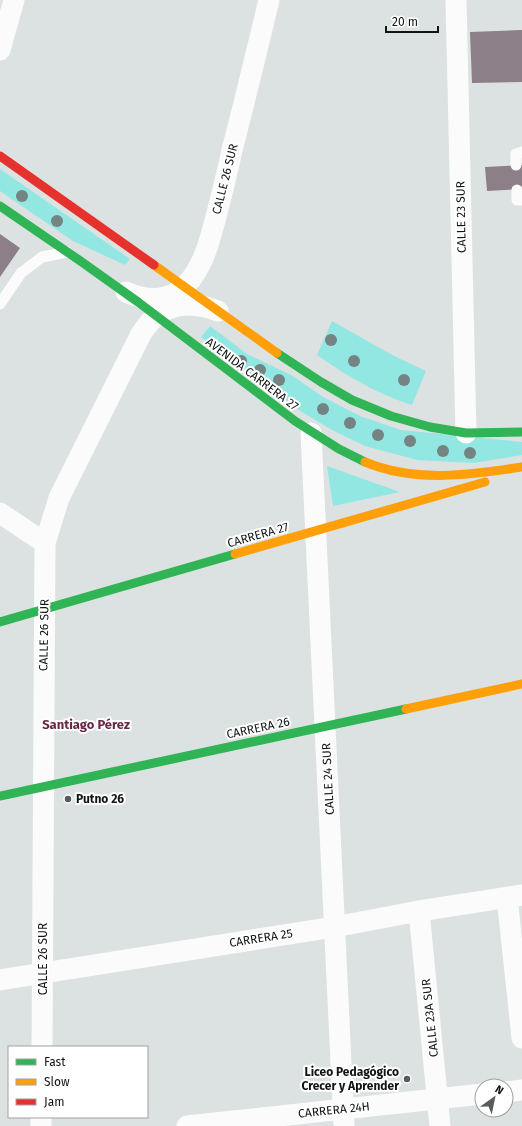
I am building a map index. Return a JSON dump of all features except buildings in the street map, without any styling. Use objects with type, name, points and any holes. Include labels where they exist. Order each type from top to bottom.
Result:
[{"type":"main road","points":[[0,156],[321,382],[352,400],[391,416],[430,427],[466,433],[522,432]]},
{"type":"main road","name":"AVENIDA CARRERA 27","points":[[0,206],[121,290],[311,433],[337,448],[361,460],[386,469],[412,473],[443,476],[482,473],[522,467]]},
{"type":"main road","name":"CARRERA 27","points":[[0,622],[522,471]]},
{"type":"main road","name":"CARRERA 26","points":[[0,796],[522,684]]},
{"type":"street","points":[[0,50],[14,0]]},
{"type":"street","name":"CALLE 26 SUR","points":[[121,290],[139,297],[155,299],[171,295],[185,286],[194,275],[202,260],[209,242],[269,0]]},
{"type":"street","name":"CALLE 23 SUR","points":[[456,0],[466,433]]},
{"type":"street","name":"CALLE 26 SUR","points":[[42,1046],[42,786],[45,543],[52,517],[68,481],[141,334],[156,316],[170,309],[186,305],[201,305],[219,311]]},
{"type":"street","name":"CALLE 24 SUR","points":[[311,433],[343,1118]]},
{"type":"street","points":[[0,513],[45,543]]},
{"type":"street","points":[[514,896],[522,1038]]},
{"type":"street","name":"CARRERA 25","points":[[0,980],[334,927],[419,911],[514,896]]},
{"type":"street","name":"CALLE 23A SUR","points":[[419,911],[440,1126]]},
{"type":"street","name":"CARRERA 24H","points":[[187,1126],[343,1118],[437,1099],[474,1095]]},
{"type":"lane","points":[[516,165],[516,154],[522,152]]},
{"type":"lane","points":[[517,190],[517,200],[522,200]]},
{"type":"lane","points":[[0,304],[21,273],[42,257],[68,252]]},
{"type":"shaded area","points":[[0,169],[130,259],[125,265],[73,241],[0,191]]},
{"type":"shaded area","points":[[332,321],[394,356],[426,371],[412,405],[363,384],[317,355]]},
{"type":"shaded area","points":[[210,326],[247,354],[293,376],[323,397],[360,416],[401,430],[522,442],[522,455],[474,463],[417,460],[365,446],[332,430],[302,412],[201,337]]},
{"type":"shaded area","points":[[327,466],[400,492],[333,506]]},
{"type":"traffic: fast","points":[[0,206],[138,302],[295,421],[339,449],[365,462]]},
{"type":"traffic: fast","points":[[277,353],[321,382],[352,400],[391,416],[430,427],[466,433],[522,432]]},
{"type":"traffic: fast","points":[[0,622],[235,554]]},
{"type":"traffic: fast","points":[[0,796],[406,709]]},
{"type":"traffic: slow","points":[[154,265],[277,353]]},
{"type":"traffic: slow","points":[[365,462],[384,469],[423,475],[483,473],[522,467]]},
{"type":"traffic: slow","points":[[235,554],[485,482]]},
{"type":"traffic: slow","points":[[406,709],[522,684]]},
{"type":"traffic: jam","points":[[0,156],[154,265]]},
{"type":"place","name":"Putno 26","points":[[68,799]]},
{"type":"place","name":"Liceo Pedagógico Crecer y Aprender","points":[[407,1079]]},
{"type":"district","name":"Santiago Pérez","points":[[86,724]]}]
